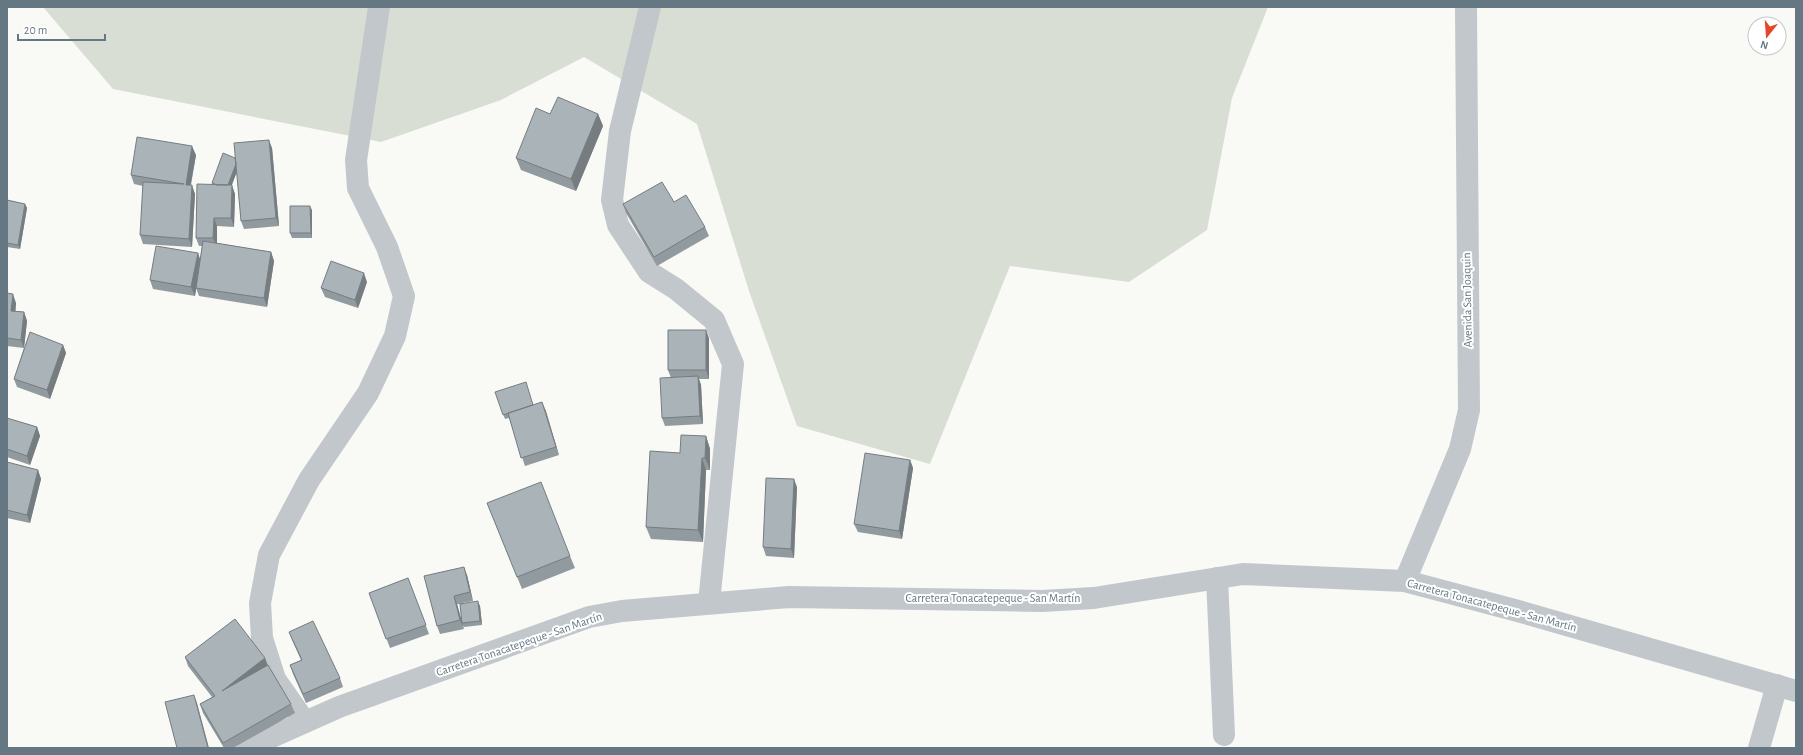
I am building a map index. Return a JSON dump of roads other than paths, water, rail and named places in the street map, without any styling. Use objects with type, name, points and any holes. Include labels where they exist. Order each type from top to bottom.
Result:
[{"type":"street","points":[[305,722],[274,679],[262,638],[260,603],[269,555],[309,480],[368,393],[395,336],[404,296],[387,247],[358,188],[356,160],[378,7]]},
{"type":"street","points":[[650,7],[620,131],[612,200],[618,225],[649,272],[676,289],[714,320],[733,364],[709,603]]},
{"type":"street","name":"Avenida San Joaquin","points":[[1405,581],[1460,449],[1468,410],[1466,7]]},
{"type":"street","name":"Carretera Tonacatepeque - San Martín","points":[[247,748],[346,704],[590,617],[622,611],[789,597],[1042,601],[1094,598],[1243,574],[1405,581],[1518,611],[1786,688]]},
{"type":"street","points":[[1217,578],[1224,735]]},
{"type":"street","points":[[1759,748],[1786,688]]}]
